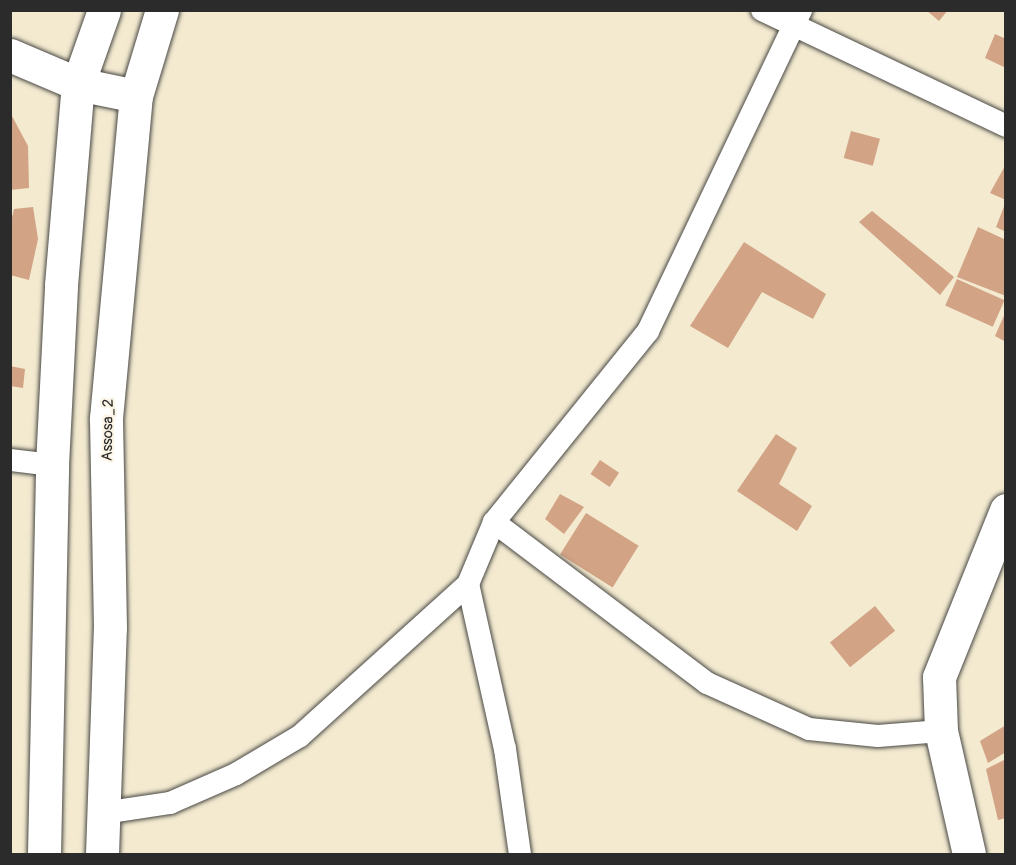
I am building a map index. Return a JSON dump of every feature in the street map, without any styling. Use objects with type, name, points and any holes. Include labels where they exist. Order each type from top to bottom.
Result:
[{"type":"street","points":[[44,855],[52,465],[61,285],[78,84],[104,10]]},
{"type":"street","name":"Assosa_2","points":[[102,855],[110,628],[106,418],[136,96],[162,10]]},
{"type":"street","points":[[762,10],[798,18],[1005,126]]},
{"type":"street","points":[[103,813],[170,803],[236,774],[300,736],[468,584],[494,522],[648,332],[798,18]]},
{"type":"street","points":[[10,55],[78,84],[136,96]]},
{"type":"street","points":[[10,460],[52,465]]},
{"type":"street","points":[[969,855],[941,731],[939,677],[1005,510]]},
{"type":"street","points":[[494,522],[707,683],[809,729],[878,736],[941,731]]},
{"type":"street","points":[[468,584],[505,749],[520,855]]},
{"type":"building","points":[[926,10],[948,10],[939,21]]},
{"type":"building","points":[[995,34],[1006,39],[1006,68],[985,58]]},
{"type":"building","points":[[12,116],[28,146],[29,188],[10,190]]},
{"type":"building","points":[[851,131],[880,139],[873,166],[844,158]]},
{"type":"building","points":[[1006,164],[1006,200],[990,193]]},
{"type":"building","points":[[1006,204],[1006,232],[996,227]]},
{"type":"building","points":[[33,207],[38,239],[29,280],[10,275],[10,226],[14,209]]},
{"type":"building","points":[[872,211],[954,277],[940,295],[859,222]]},
{"type":"building","points":[[978,227],[1006,240],[1006,296],[957,277]]},
{"type":"building","points":[[744,242],[826,294],[813,319],[762,292],[728,348],[690,326]]},
{"type":"building","points":[[957,279],[1005,300],[993,327],[945,305]]},
{"type":"building","points":[[1006,311],[1006,342],[995,336]]},
{"type":"building","points":[[10,366],[25,369],[23,388],[10,386]]},
{"type":"building","points":[[776,434],[797,448],[779,484],[812,506],[797,531],[737,491]]},
{"type":"building","points":[[600,460],[619,473],[610,487],[590,474]]},
{"type":"building","points":[[560,494],[584,507],[564,534],[545,519]]},
{"type":"building","points":[[586,513],[639,546],[613,587],[560,555]]},
{"type":"building","points":[[875,606],[895,631],[850,667],[830,643]]},
{"type":"building","points":[[1006,725],[1006,752],[988,763],[980,741]]},
{"type":"building","points":[[1006,759],[1006,818],[998,820],[986,769]]}]
